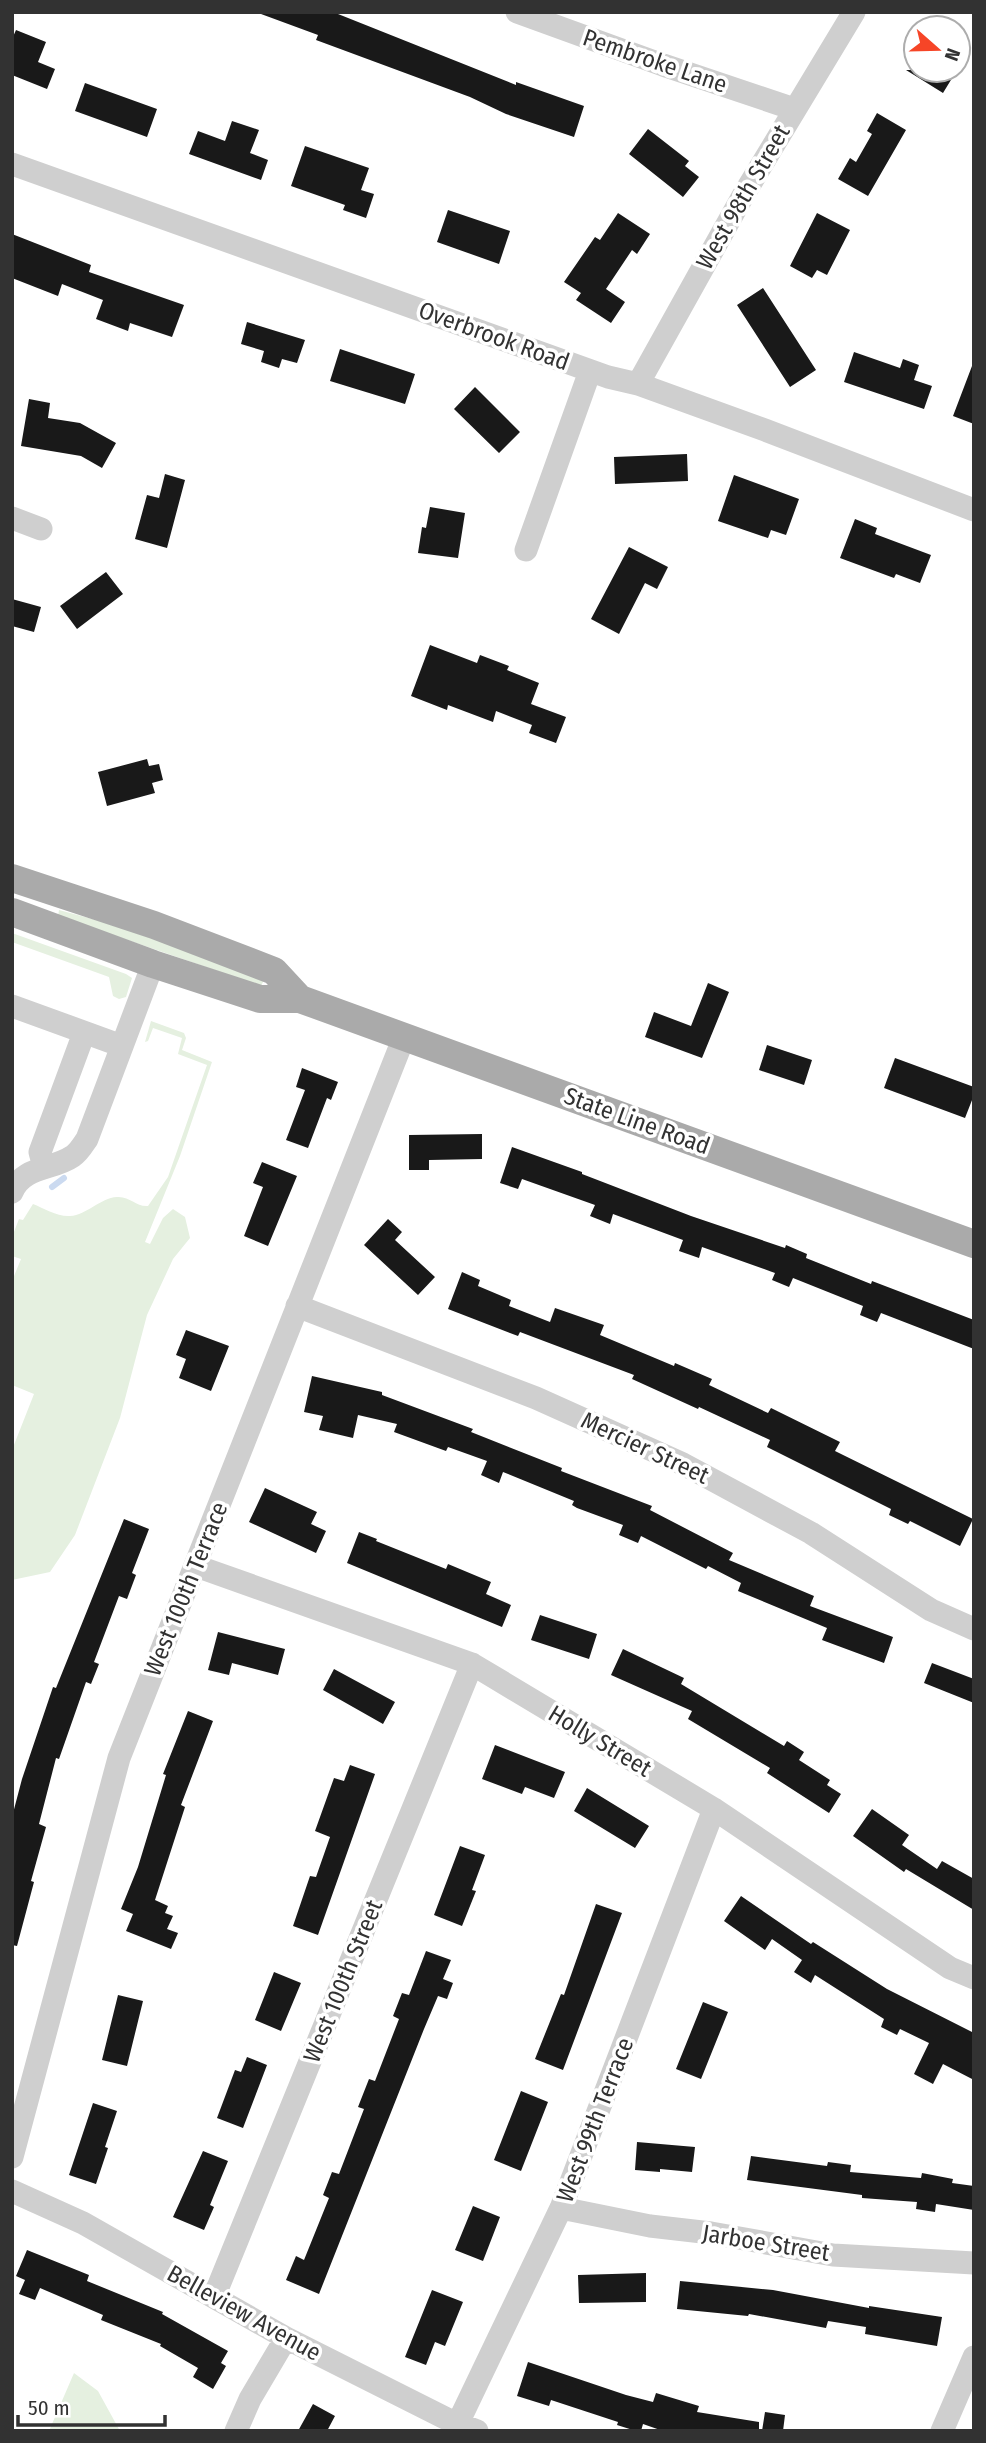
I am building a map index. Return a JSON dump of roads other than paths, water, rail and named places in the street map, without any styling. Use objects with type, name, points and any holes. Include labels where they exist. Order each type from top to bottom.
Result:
[{"type":"main road","name":"State Line Road","points":[[12,878],[154,925],[274,971],[300,999]]},
{"type":"main road","name":"State Line Road","points":[[12,912],[153,964],[260,999],[300,999],[974,1244]]},
{"type":"street","name":"Pembroke Lane","points":[[517,12],[794,109]]},
{"type":"street","name":"West 98th Street","points":[[638,384],[794,109],[854,12]]},
{"type":"street","name":"Overbrook Road","points":[[12,164],[590,371],[638,384],[974,510]]},
{"type":"street","points":[[526,550],[590,371]]},
{"type":"street","points":[[12,519],[41,529]]},
{"type":"street","points":[[13,1188],[32,1171],[71,1157],[87,1139],[153,964]]},
{"type":"street","points":[[12,1006],[122,1046]]},
{"type":"street","points":[[44,1167],[40,1152],[85,1033]]},
{"type":"street","name":"West 100th Terrace","points":[[12,2157],[119,1758],[404,1037]]},
{"type":"street","name":"Mercier Street","points":[[297,1306],[536,1398],[682,1464],[811,1533],[931,1610],[974,1629]]},
{"type":"street","name":"Holly Street","points":[[196,1566],[472,1664],[714,1809],[950,1968],[974,1978]]},
{"type":"street","name":"West 100th Street","points":[[214,2297],[472,1664]]},
{"type":"street","name":"West 99th Terrace","points":[[467,2427],[561,2208],[714,1809]]},
{"type":"street","name":"Belleview Avenue","points":[[12,2191],[83,2223],[286,2338],[467,2427]]},
{"type":"street","name":"Jarboe Street","points":[[561,2208],[650,2227],[711,2233],[833,2255],[974,2263]]},
{"type":"street","points":[[236,2431],[250,2399],[286,2338]]},
{"type":"street","points":[[942,2431],[974,2357]]},
{"type":"waterway","points":[[52,1187],[64,1178]]}]
